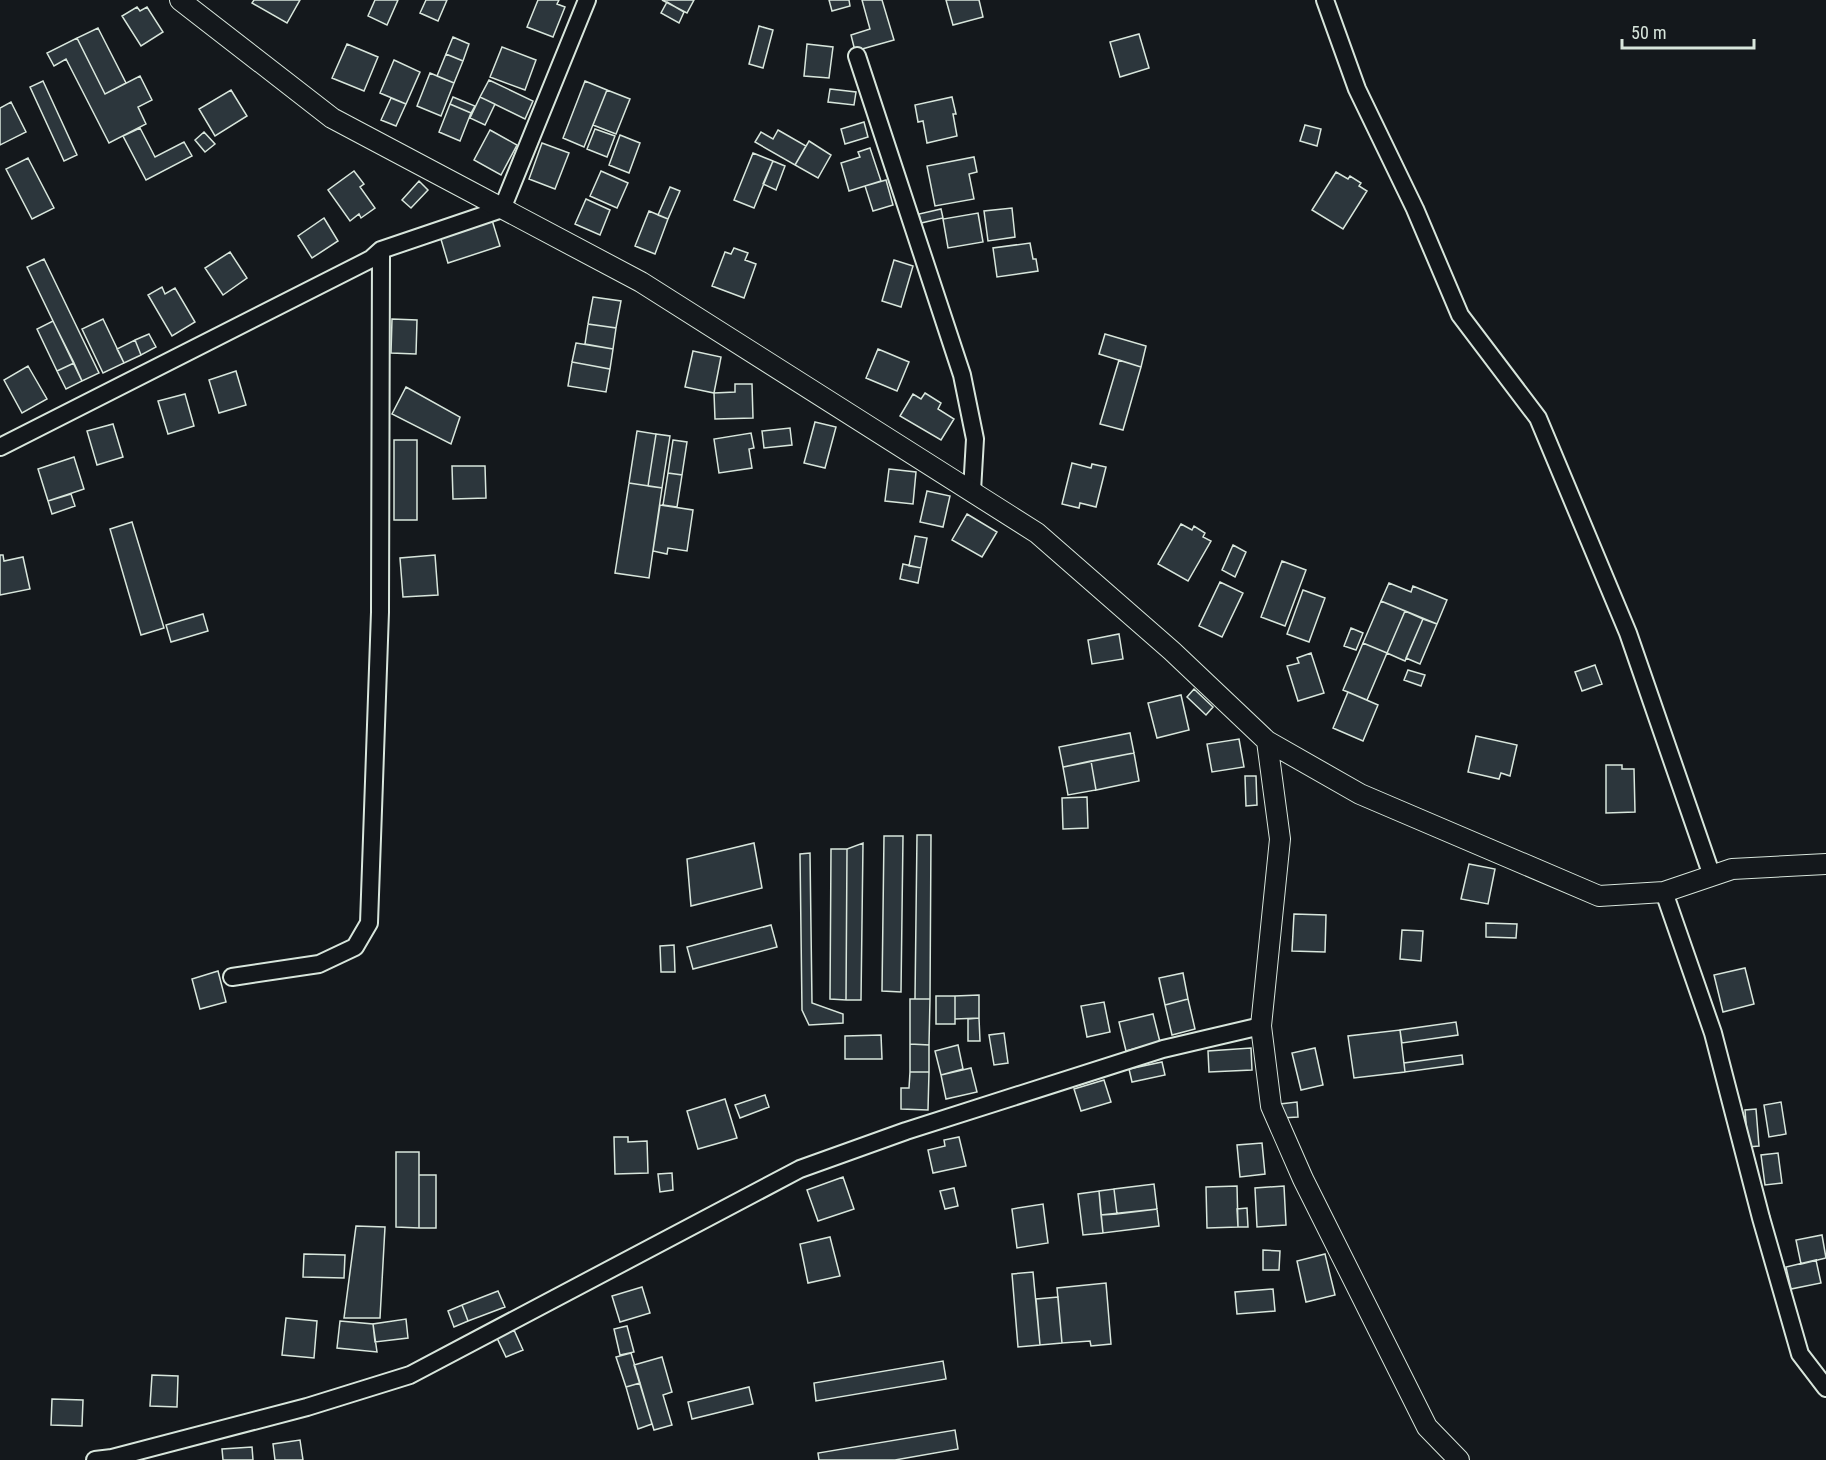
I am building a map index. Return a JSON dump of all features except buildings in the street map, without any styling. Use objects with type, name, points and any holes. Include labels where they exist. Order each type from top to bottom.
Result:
[{"type":"street","points":[[180,0],[332,118],[641,282],[1037,532],[1172,651],[1267,741],[1360,794],[1599,896],[1664,892],[1732,869],[1826,864]]},
{"type":"street","points":[[0,447],[371,259],[381,250],[502,209],[587,0]]},
{"type":"street","points":[[1325,0],[1357,89],[1415,208],[1460,315],[1538,417],[1628,633],[1712,876]]},
{"type":"street","points":[[857,56],[962,375],[975,439],[972,491]]},
{"type":"street","points":[[232,977],[319,964],[355,947],[369,923],[380,612],[381,250]]},
{"type":"street","points":[[1267,741],[1280,839],[1261,1026],[1271,1106],[1303,1179],[1427,1427],[1459,1460]]},
{"type":"street","points":[[1664,892],[1713,1033],[1761,1218],[1800,1354],[1826,1388]]},
{"type":"street","points":[[95,1460],[112,1458],[307,1407],[410,1375],[800,1169],[906,1131],[1152,1053],[1261,1026]]}]
